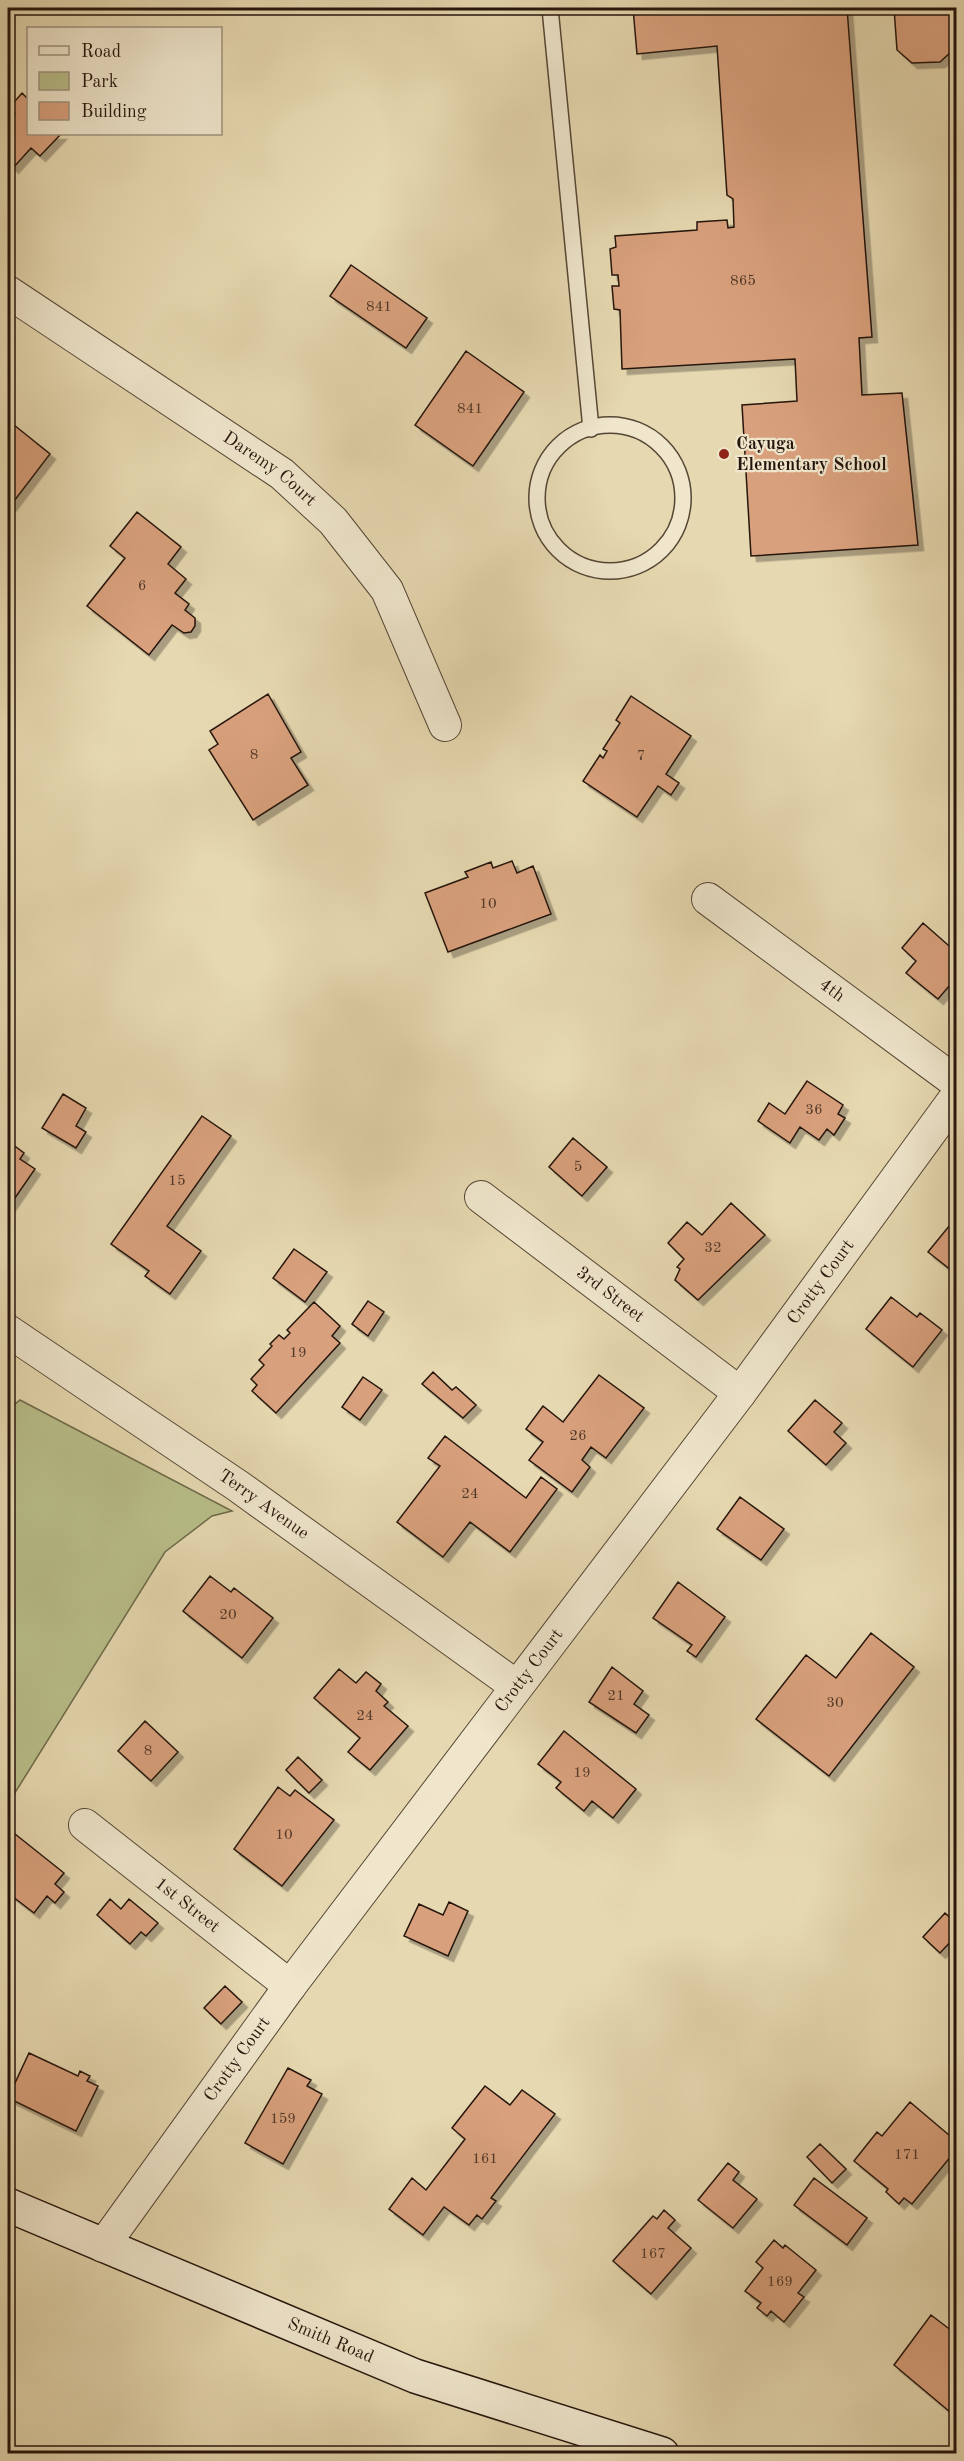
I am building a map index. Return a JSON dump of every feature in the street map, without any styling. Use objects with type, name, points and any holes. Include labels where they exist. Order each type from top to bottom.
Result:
[{"type":"street","name":"Daremy Court","points":[[8,292],[282,474],[333,521],[387,590],[445,725]]},
{"type":"street","name":"4th","points":[[708,899],[957,1082]]},
{"type":"street","name":"Crotty Court","points":[[103,2246],[290,1986],[740,1393],[957,1097]]},
{"type":"street","name":"3rd Street","points":[[481,1197],[740,1393]]},
{"type":"street","name":"Terry Avenue","points":[[8,1330],[238,1486],[516,1686]]},
{"type":"street","name":"1st Street","points":[[85,1826],[290,1986]]},
{"type":"street","name":"Smith Road","points":[[8,2205],[415,2376],[662,2454]]},
{"type":"lane","points":[[550,8],[591,429]]},
{"type":"lane","points":[[600,425],[636,429],[661,444],[679,471],[684,505],[676,530],[658,554],[629,569],[615,571],[590,568],[562,554],[545,531],[536,498],[538,483],[547,460],[566,439],[591,429],[600,425]]},
{"type":"green space","points":[[20,1400],[232,1511],[212,1516],[165,1552],[8,1804],[8,1410]]},
{"type":"building","points":[[633,8],[847,8],[872,337],[859,338],[862,395],[902,393],[918,545],[751,556],[742,405],[797,401],[795,359],[622,369],[620,310],[614,309],[612,286],[619,286],[618,275],[612,275],[610,249],[616,247],[615,236],[697,230],[697,222],[727,220],[728,228],[734,227],[733,199],[727,195],[717,46],[637,54]]},
{"type":"building","points":[[894,8],[956,8],[956,43],[951,43],[951,52],[940,62],[912,63],[897,50]]},
{"type":"building","points":[[22,93],[27,98],[27,135],[60,135],[40,156],[31,148],[13,168],[8,163],[8,122],[15,114],[9,108]]},
{"type":"building","points":[[351,265],[427,318],[406,348],[330,296]]},
{"type":"building","points":[[466,351],[524,392],[473,466],[415,425]]},
{"type":"building","points":[[14,425],[50,454],[8,509],[8,433]]},
{"type":"building","points":[[137,512],[181,547],[168,564],[186,579],[175,593],[189,604],[185,610],[195,618],[195,626],[191,632],[184,633],[172,625],[149,655],[87,606],[125,558],[110,546]]},
{"type":"building","points":[[268,694],[301,752],[291,758],[308,785],[253,820],[209,750],[218,744],[210,731]]},
{"type":"building","points":[[631,696],[691,736],[666,774],[679,783],[671,795],[658,786],[637,817],[583,781],[600,755],[603,758],[607,751],[603,749],[620,723],[616,720]]},
{"type":"building","points":[[512,861],[517,873],[533,866],[551,914],[448,952],[425,893],[468,877],[465,872],[491,862],[493,868]]},
{"type":"building","points":[[923,923],[956,952],[956,978],[938,999],[906,973],[916,961],[902,948]]},
{"type":"building","points":[[807,1081],[843,1105],[838,1114],[845,1118],[834,1135],[827,1129],[819,1140],[800,1127],[790,1143],[758,1121],[769,1103],[785,1114]]},
{"type":"building","points":[[63,1094],[86,1108],[76,1126],[86,1132],[76,1148],[42,1128]]},
{"type":"building","points":[[202,1116],[231,1136],[167,1226],[201,1251],[170,1294],[145,1276],[149,1271],[111,1244]]},
{"type":"building","points":[[573,1138],[607,1167],[582,1196],[549,1167]]},
{"type":"building","points":[[8,1141],[24,1153],[20,1159],[35,1169],[8,1208]]},
{"type":"building","points":[[731,1203],[765,1235],[698,1300],[675,1280],[680,1269],[677,1267],[684,1259],[668,1243],[687,1222],[702,1235]]},
{"type":"building","points":[[954,1220],[956,1222],[956,1274],[928,1252]]},
{"type":"building","points":[[294,1249],[327,1272],[305,1302],[273,1278]]},
{"type":"building","points":[[891,1297],[917,1317],[920,1313],[942,1330],[913,1367],[866,1329]]},
{"type":"building","points":[[368,1301],[384,1312],[368,1336],[352,1324]]},
{"type":"building","points":[[314,1302],[340,1326],[332,1336],[340,1343],[276,1413],[252,1391],[257,1385],[251,1379],[264,1365],[259,1360],[272,1346],[270,1344],[279,1335],[284,1339],[290,1333],[287,1330]]},
{"type":"building","points":[[433,1372],[452,1390],[456,1387],[476,1405],[463,1418],[422,1384]]},
{"type":"building","points":[[599,1375],[644,1408],[606,1458],[591,1447],[582,1460],[590,1467],[572,1492],[529,1460],[543,1442],[526,1429],[543,1406],[563,1422]]},
{"type":"building","points":[[363,1377],[382,1390],[360,1420],[342,1407]]},
{"type":"building","points":[[815,1400],[842,1423],[834,1432],[846,1443],[826,1465],[788,1431]]},
{"type":"building","points":[[445,1436],[526,1498],[541,1477],[557,1489],[510,1552],[470,1522],[443,1557],[397,1522],[440,1466],[428,1458]]},
{"type":"building","points":[[740,1497],[784,1529],[761,1560],[717,1529]]},
{"type":"building","points":[[210,1576],[231,1592],[234,1588],[273,1618],[242,1658],[183,1611]]},
{"type":"building","points":[[678,1582],[725,1617],[696,1657],[687,1651],[692,1645],[653,1618]]},
{"type":"building","points":[[871,1633],[914,1667],[829,1776],[756,1719],[806,1655],[836,1678]]},
{"type":"building","points":[[612,1667],[643,1691],[634,1704],[649,1715],[636,1733],[589,1702]]},
{"type":"building","points":[[339,1669],[356,1683],[366,1672],[381,1684],[376,1691],[388,1702],[384,1706],[408,1726],[370,1770],[348,1752],[360,1738],[314,1698]]},
{"type":"building","points":[[145,1721],[178,1752],[151,1781],[118,1751]]},
{"type":"building","points":[[564,1731],[636,1789],[613,1818],[592,1801],[584,1811],[556,1788],[561,1782],[538,1764]]},
{"type":"building","points":[[298,1757],[322,1780],[309,1793],[286,1770]]},
{"type":"building","points":[[278,1787],[290,1796],[295,1790],[334,1820],[282,1886],[234,1849]]},
{"type":"building","points":[[10,1830],[64,1873],[55,1884],[64,1892],[55,1903],[47,1896],[34,1913],[8,1893],[8,1833]]},
{"type":"building","points":[[110,1899],[121,1909],[129,1899],[158,1923],[146,1936],[141,1932],[130,1944],[97,1915]]},
{"type":"building","points":[[449,1902],[468,1911],[448,1956],[404,1936],[419,1904],[443,1915]]},
{"type":"building","points":[[945,1913],[956,1923],[956,1936],[940,1953],[923,1937]]},
{"type":"building","points":[[225,1986],[242,2002],[221,2024],[204,2008]]},
{"type":"building","points":[[29,2053],[78,2076],[80,2071],[90,2076],[87,2081],[98,2086],[76,2131],[8,2098]]},
{"type":"building","points":[[288,2068],[311,2080],[307,2086],[322,2094],[283,2164],[245,2143]]},
{"type":"building","points":[[485,2086],[510,2105],[522,2090],[555,2114],[491,2198],[496,2201],[482,2219],[477,2215],[469,2225],[444,2207],[423,2235],[389,2209],[412,2178],[426,2190],[465,2139],[452,2128]]},
{"type":"building","points":[[910,2102],[956,2141],[956,2150],[912,2204],[904,2198],[899,2204],[886,2192],[888,2189],[854,2161],[877,2132],[882,2136]]},
{"type":"building","points":[[820,2144],[846,2169],[832,2183],[807,2157]]},
{"type":"building","points":[[728,2163],[739,2172],[733,2180],[757,2199],[733,2228],[698,2200]]},
{"type":"building","points":[[814,2178],[867,2218],[847,2245],[794,2205]]},
{"type":"building","points":[[664,2210],[675,2220],[668,2228],[691,2248],[651,2294],[613,2261],[653,2216],[657,2219]]},
{"type":"building","points":[[774,2240],[783,2248],[785,2245],[816,2270],[798,2293],[804,2297],[784,2322],[771,2311],[767,2316],[757,2308],[761,2303],[745,2291],[763,2268],[756,2262]]},
{"type":"building","points":[[931,2315],[956,2334],[956,2417],[894,2365]]},
{"type":"place","name":"Cayuga Elementary School","points":[[724,454]]}]
